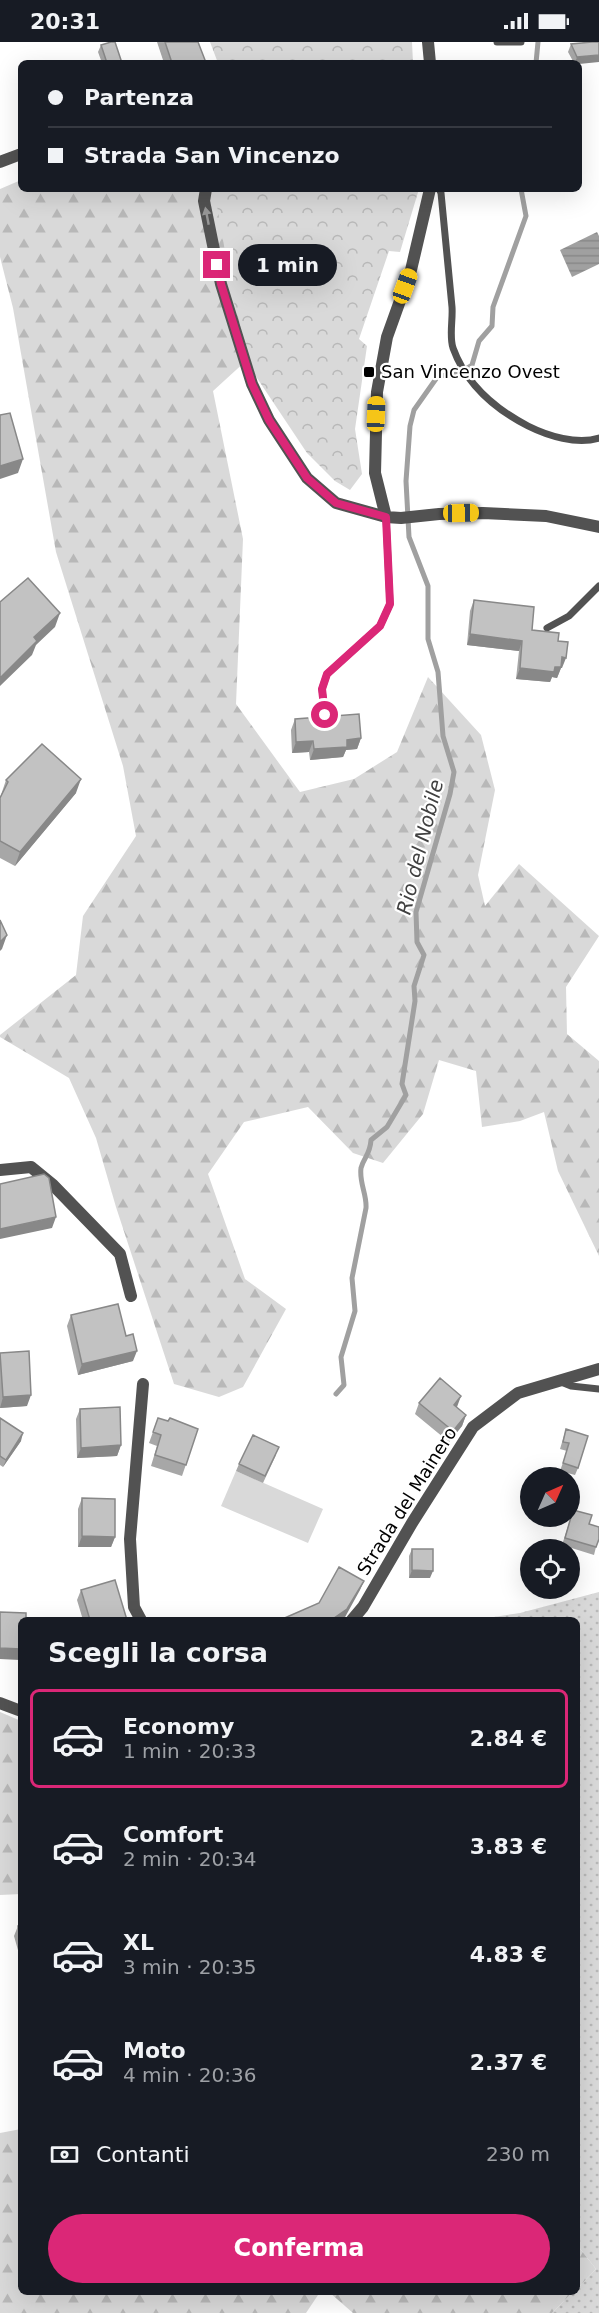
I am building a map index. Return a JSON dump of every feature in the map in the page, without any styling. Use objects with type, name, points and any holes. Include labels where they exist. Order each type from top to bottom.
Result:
[{"type":"street","points":[[428,42],[430,60]]},
{"type":"street","points":[[0,162],[18,155]]},
{"type":"street","points":[[206,192],[204,201],[221,284],[252,384],[269,420],[307,478],[336,503],[386,517],[483,513],[546,516],[598,526]]},
{"type":"street","points":[[386,517],[375,472],[377,392],[387,337],[411,270],[429,192]]},
{"type":"street","points":[[0,1170],[31,1167],[53,1185],[120,1254],[131,1296]]},
{"type":"street","name":"Strada del Mainero","points":[[355,1617],[363,1607],[412,1523],[473,1427],[518,1393],[599,1368]]},
{"type":"street","points":[[139,1617],[134,1607],[130,1539],[143,1384]]},
{"type":"street","points":[[0,1703],[18,1709]]},
{"type":"lane","points":[[497,42],[521,42]]},
{"type":"lane","points":[[440,192],[452,310],[452,346],[464,370],[488,400],[515,420],[542,433],[566,439],[599,438]]},
{"type":"lane","points":[[325,715],[322,689],[327,674],[380,626],[390,604],[386,517]]},
{"type":"lane","points":[[547,628],[569,616],[599,586]]},
{"type":"lane","points":[[556,1380],[571,1386],[599,1389]]},
{"type":"green space","points":[[210,42],[412,42],[413,60],[217,60]]},
{"type":"green space","points":[[18,181],[18,192],[361,192],[304,308],[213,391],[243,539],[236,704],[300,792],[354,779],[397,752],[428,677],[481,735],[495,790],[478,875],[485,906],[519,864],[599,936],[566,987],[567,1034],[599,1061],[599,1256],[558,1171],[544,1112],[520,1121],[482,1127],[476,1071],[439,1060],[423,1114],[383,1163],[353,1153],[308,1107],[244,1122],[208,1174],[245,1279],[286,1309],[243,1387],[219,1397],[174,1384],[96,1138],[69,1078],[0,1037],[76,975],[83,916],[136,836],[123,766],[56,552],[13,308],[0,257],[0,189]]},
{"type":"green space","points":[[215,192],[418,192],[400,252],[389,251],[359,339],[367,346],[355,429],[362,474],[350,490],[335,481],[307,453],[253,372],[234,302]]},
{"type":"green space","points":[[236,1471],[323,1509],[308,1543],[221,1506]]},
{"type":"green space","points":[[599,1592],[599,2313],[552,2313],[570,2295],[580,2295],[580,2286],[596,2269],[580,2249],[580,1617],[494,1617],[580,1599],[580,1597]]},
{"type":"green space","points":[[0,1712],[18,1720],[18,1894],[0,1895]]},
{"type":"green space","points":[[18,2130],[18,2295],[318,2295],[306,2313],[0,2313],[0,2133]]},
{"type":"green space","points":[[580,2249],[596,2269],[580,2286]]},
{"type":"green space","points":[[332,2295],[570,2295],[552,2313],[353,2313]]},
{"type":"shaded area","points":[[597,232],[599,264],[572,277],[560,250]]},
{"type":"building","points":[[115,42],[121,60],[106,60],[101,45]]},
{"type":"building","points":[[165,42],[198,42],[205,60],[171,60]]},
{"type":"building","points":[[599,42],[599,55],[577,57],[571,44]]},
{"type":"building","points":[[10,413],[23,459],[0,466],[0,415]]},
{"type":"building","points":[[28,578],[60,613],[34,637],[37,641],[0,678],[0,602]]},
{"type":"building","points":[[474,600],[534,607],[532,630],[559,633],[558,641],[568,642],[566,658],[562,657],[561,667],[555,667],[554,672],[520,668],[522,641],[470,634]]},
{"type":"building","points":[[359,714],[361,738],[347,740],[347,747],[314,749],[313,741],[296,742],[295,719]]},
{"type":"building","points":[[42,744],[81,779],[20,852],[0,841],[0,798],[8,782],[6,780]]},
{"type":"building","points":[[0,920],[7,935],[0,942]]},
{"type":"building","points":[[44,1174],[49,1178],[56,1217],[0,1229],[0,1184]]},
{"type":"building","points":[[118,1304],[126,1336],[133,1334],[137,1351],[82,1364],[71,1315]]},
{"type":"building","points":[[29,1351],[31,1395],[3,1397],[0,1353]]},
{"type":"building","points":[[440,1378],[461,1396],[454,1405],[466,1415],[453,1431],[419,1403]]},
{"type":"building","points":[[120,1407],[121,1445],[81,1448],[80,1409]]},
{"type":"building","points":[[0,1418],[23,1433],[6,1460],[0,1456]]},
{"type":"building","points":[[158,1418],[168,1421],[170,1418],[198,1429],[186,1465],[155,1455],[161,1435],[153,1432]]},
{"type":"building","points":[[566,1429],[588,1436],[578,1467],[563,1463],[569,1443],[563,1442]]},
{"type":"building","points":[[253,1435],[279,1447],[265,1476],[239,1464]]},
{"type":"building","points":[[82,1498],[115,1499],[115,1537],[82,1536]]},
{"type":"building","points":[[580,1512],[592,1515],[589,1524],[599,1527],[596,1547],[580,1542],[580,1539],[565,1538],[568,1527],[580,1527]]},
{"type":"building","points":[[412,1549],[433,1549],[433,1571],[412,1570]]},
{"type":"building","points":[[339,1567],[364,1581],[347,1609],[335,1617],[287,1617],[319,1603]]},
{"type":"building","points":[[115,1580],[126,1617],[89,1617],[81,1590]]},
{"type":"building","points":[[0,1612],[26,1613],[26,1617],[18,1617],[18,1649],[0,1648]]},
{"type":"waterway","name":"Rio del Nobile","points":[[536,60],[538,42]]},
{"type":"waterway","name":"Rio del Nobile","points":[[336,1394],[344,1385],[341,1357],[355,1311],[352,1278],[366,1208],[361,1168],[371,1140],[387,1127],[406,1095],[402,1084],[415,1001],[414,986],[424,955],[417,942],[416,912],[450,794],[454,772],[443,736],[438,672],[428,639],[428,586],[409,537],[406,481],[410,426],[414,410],[438,376],[458,374],[472,365],[479,341],[492,326],[493,307],[526,216],[522,192]]},
{"type":"place","name":"San Vincenzo Ovest","points":[[369,372]]},
{"type":"route","points":[[217,265],[252,384],[269,420],[307,478],[336,503],[386,517],[390,604],[380,626],[327,674],[322,689],[325,715]]}]
